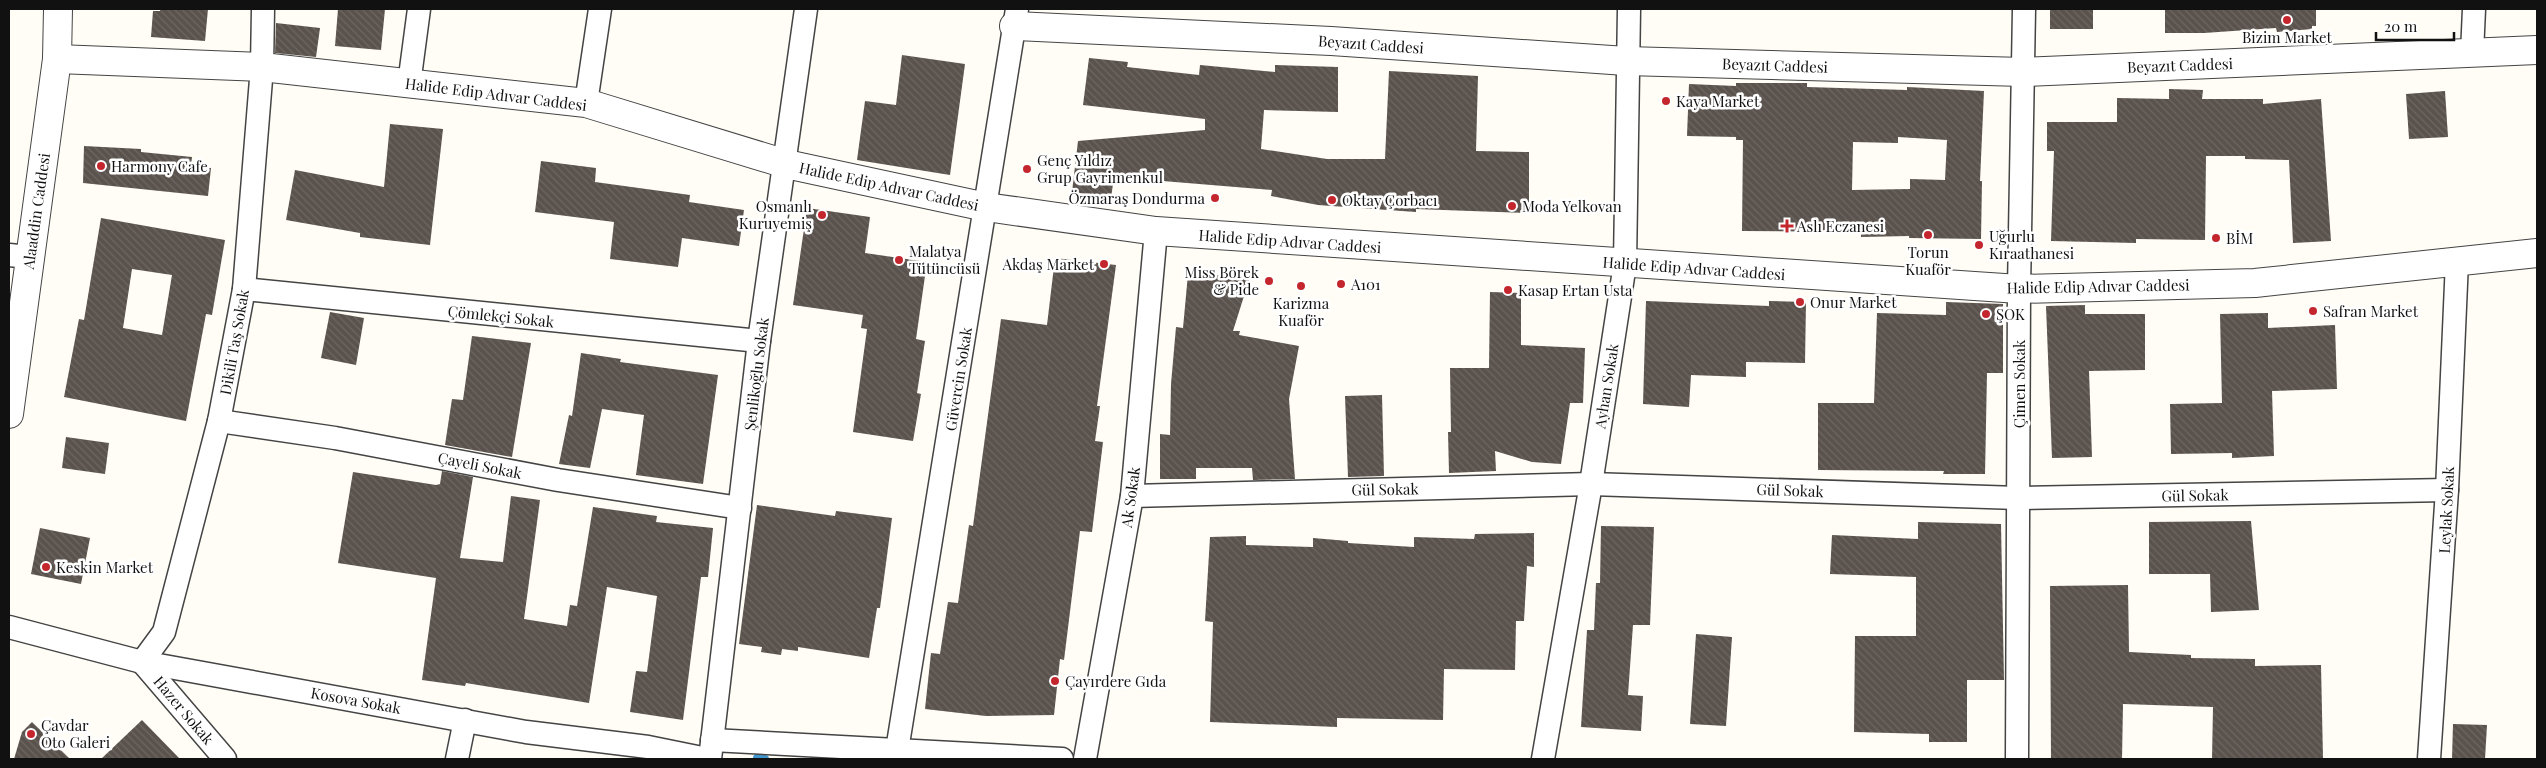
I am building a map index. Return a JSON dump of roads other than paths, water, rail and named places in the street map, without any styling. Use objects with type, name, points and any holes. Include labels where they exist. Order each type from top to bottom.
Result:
[{"type":"street","name":"Alaaddin Caddesi","points":[[9,414],[19,256],[57,59],[58,9]]},
{"type":"street","name":"Dikili Taş Sokak","points":[[142,662],[164,632],[220,421],[244,289],[262,67],[263,9]]},
{"type":"street","points":[[409,84],[419,9]]},
{"type":"street","points":[[586,103],[600,9]]},
{"type":"street","name":"Şenlikoğlu Sokak","points":[[710,753],[759,341],[786,164],[806,9]]},
{"type":"street","name":"Ayhan Sokak","points":[[1543,759],[1591,484],[1625,264],[1626,61],[1629,9]]},
{"type":"street","name":"Çimen Sokak","points":[[2016,759],[2019,288],[2024,9]]},
{"type":"street","points":[[2472,53],[2474,9]]},
{"type":"street","name":"Beyazıt Caddesi","points":[[1015,18],[1626,61],[2023,72],[2537,50]]},
{"type":"street","name":"Güvercin Sokak","points":[[897,750],[1015,18]]},
{"type":"street","name":"Halide Edip Adıvar Caddesi","points":[[57,59],[262,67],[586,103],[786,164],[986,207],[1156,231],[1625,264],[2019,288],[2255,283],[2537,253]]},
{"type":"street","name":"Ak Sokak","points":[[1085,759],[1132,496],[1156,231]]},
{"type":"street","name":"Leylak Sokak","points":[[2429,759],[2448,490],[2457,261]]},
{"type":"street","name":"Çömlekçi Sokak","points":[[244,289],[759,341]]},
{"type":"street","name":"Çayeli Sokak","points":[[220,421],[334,438],[558,480],[740,508]]},
{"type":"street","name":"Gül Sokak","points":[[1132,496],[1591,484],[2018,498],[2448,490]]},
{"type":"street","name":"Kosova Sokak","points":[[9,626],[142,662],[526,732],[710,753],[897,750],[1062,759]]},
{"type":"street","name":"Hazer Sokak","points":[[142,662],[225,759]]},
{"type":"street","points":[[457,759],[465,720]]},
{"type":"waterway","points":[[757,758],[765,759]]},
{"type":"place","name":"Bizim Market","points":[[2287,20]]},
{"type":"place","name":"Kaya Market","points":[[1666,101]]},
{"type":"place","name":"Harmony Cafe","points":[[101,166]]},
{"type":"place","name":"Genç Yıldız Grup Gayrimenkul","points":[[1027,169]]},
{"type":"place","name":"Özmaraş Dondurma","points":[[1215,198]]},
{"type":"place","name":"Oktay Çorbacı","points":[[1332,200]]},
{"type":"place","name":"Moda Yelkovan","points":[[1512,206]]},
{"type":"place","name":"Osmanlı Kuruyemiş","points":[[822,215]]},
{"type":"place","name":"Aslı Eczanesi","points":[[1787,226]]},
{"type":"place","name":"Torun Kuaför","points":[[1928,235]]},
{"type":"place","name":"BİM","points":[[2216,238]]},
{"type":"place","name":"Uğurlu Kıraathanesi","points":[[1979,245]]},
{"type":"place","name":"Malatya Tütüncüsü","points":[[899,260]]},
{"type":"place","name":"Akdaş Market","points":[[1104,264]]},
{"type":"place","name":"Miss Börek & Pide","points":[[1269,281]]},
{"type":"place","name":"A101","points":[[1341,284]]},
{"type":"place","name":"Karizma Kuaför","points":[[1301,286]]},
{"type":"place","name":"Kasap Ertan Usta","points":[[1508,290]]},
{"type":"place","name":"Onur Market","points":[[1800,302]]},
{"type":"place","name":"Safran Market","points":[[2313,311]]},
{"type":"place","name":"ŞOK","points":[[1986,314]]},
{"type":"place","name":"Keskin Market","points":[[46,567]]},
{"type":"place","name":"Çayırdere Gıda","points":[[1055,681]]},
{"type":"place","name":"Çavdar Oto Galeri","points":[[31,734]]}]
